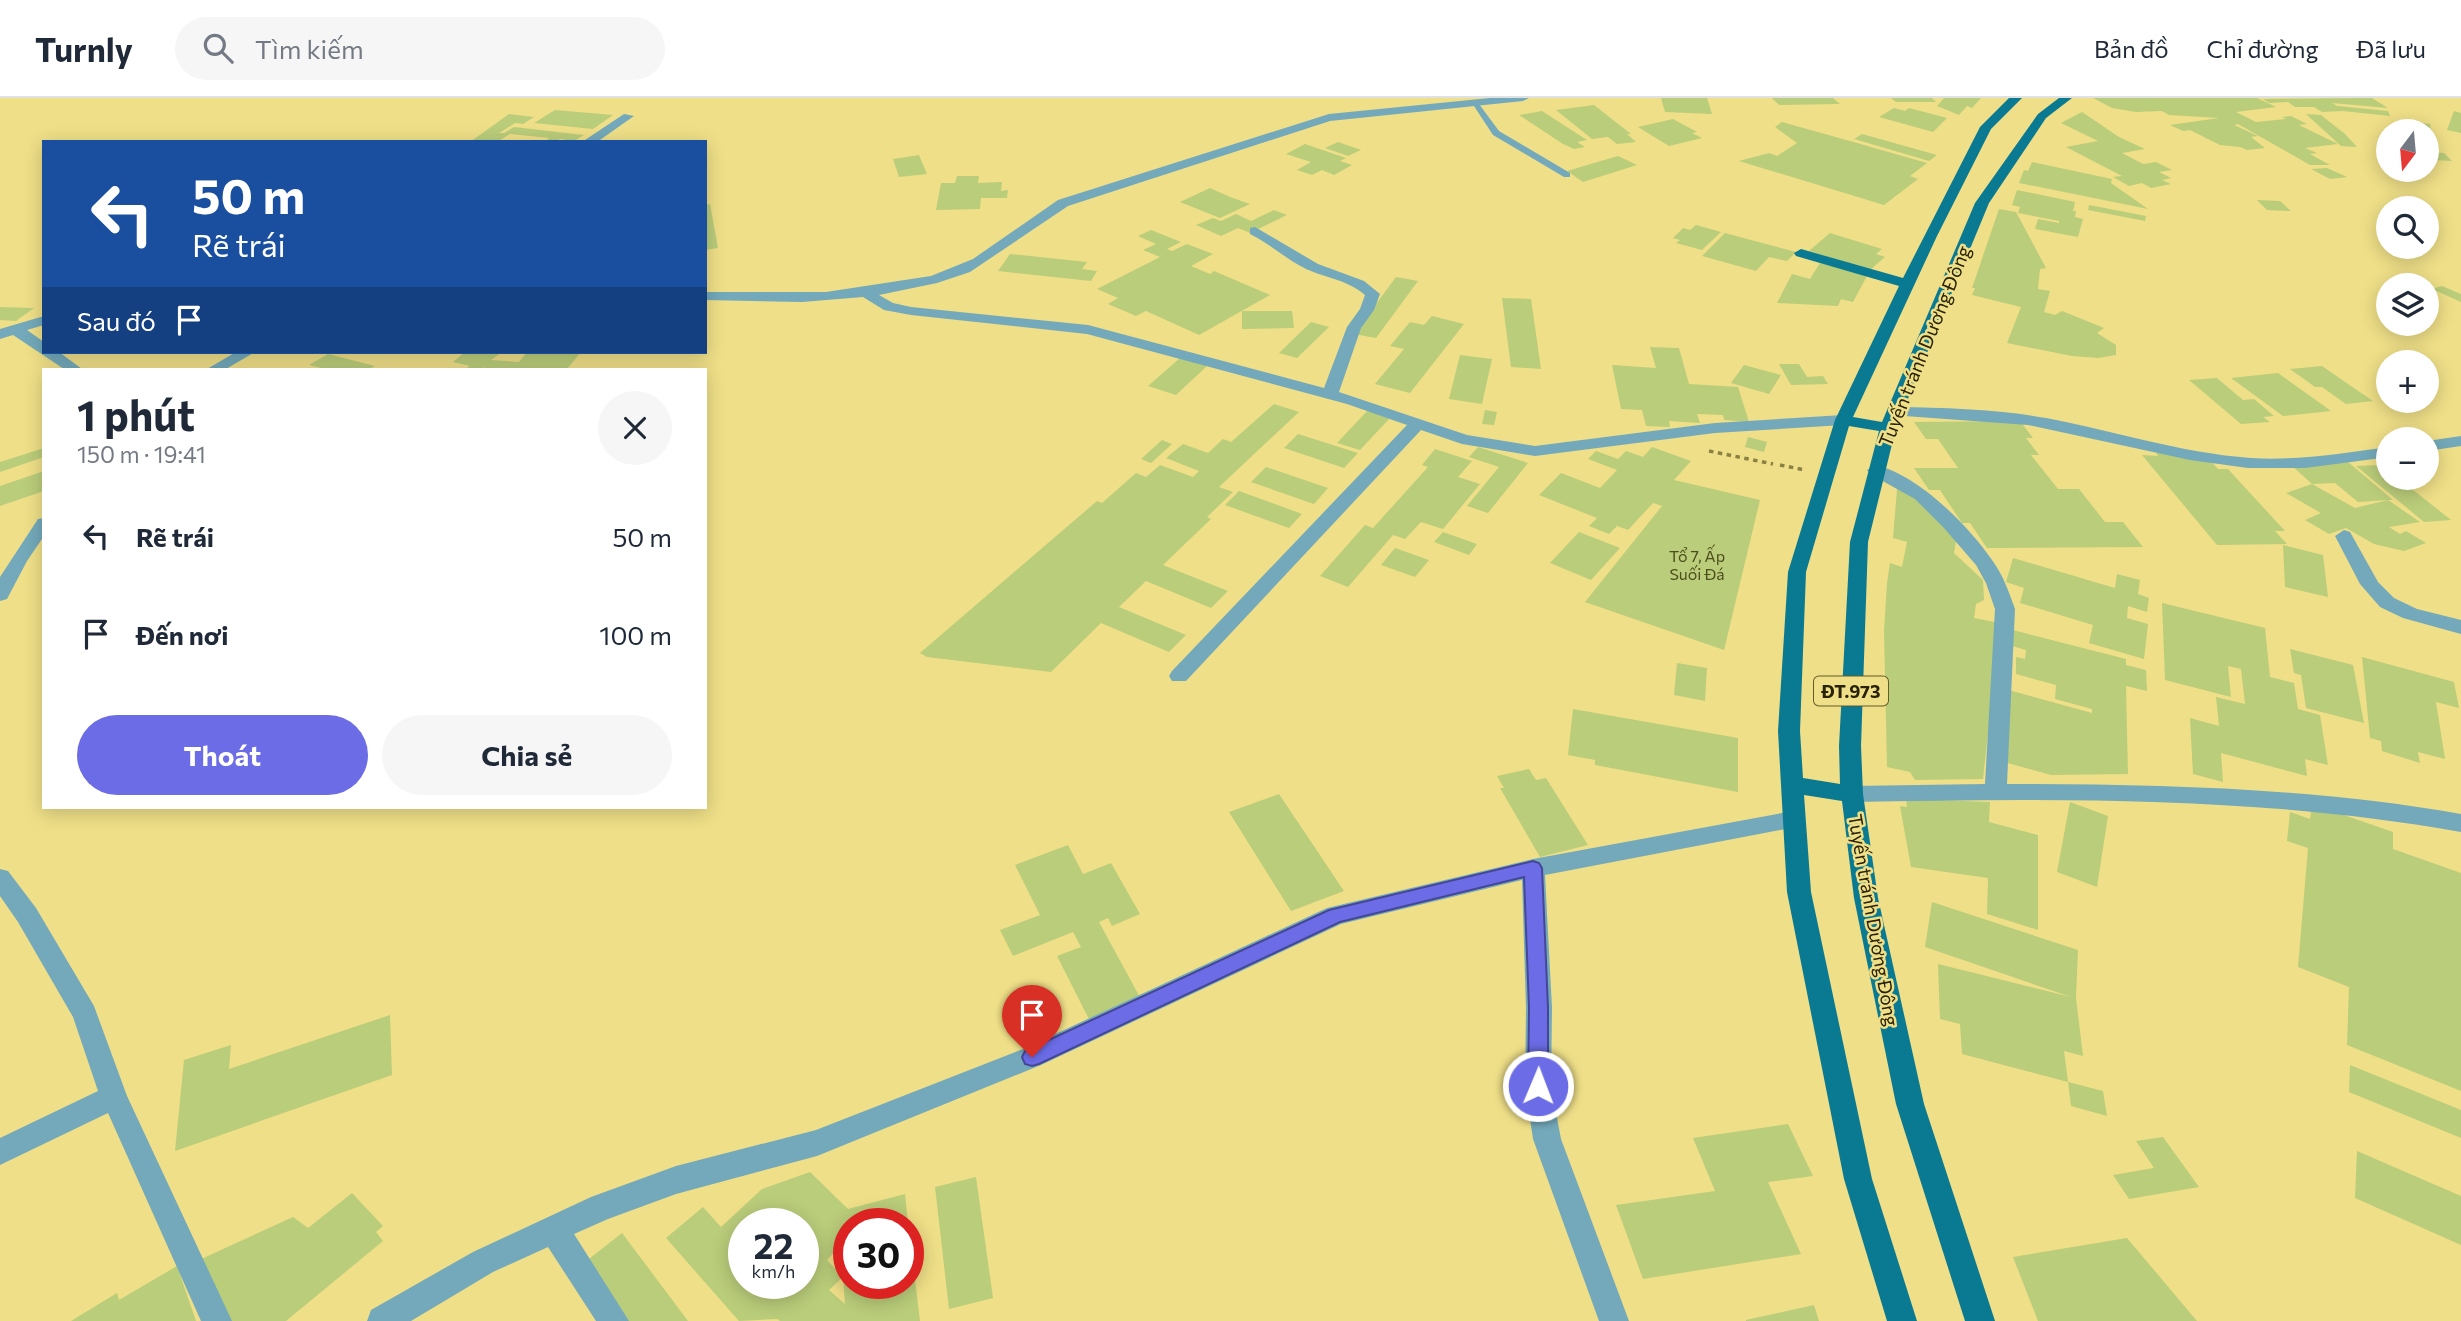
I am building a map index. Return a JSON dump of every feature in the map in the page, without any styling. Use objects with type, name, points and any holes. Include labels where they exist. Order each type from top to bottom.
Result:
[{"type":"main road","name":"Tuyến tránh Dương Đông","points":[[1902,1321],[1855,1165],[1799,892],[1789,731],[1797,572],[1843,420],[1907,284],[1986,127],[2016,98]]},
{"type":"main road","name":"Tuyến tránh Dương Đông","points":[[1980,1321],[1910,1104],[1866,898],[1852,794],[1850,746],[1858,542],[1876,470],[1893,420],[1940,298],[1982,203],[2042,116],[2066,98]]},
{"type":"main road","points":[[1801,253],[1907,284]]},
{"type":"main road","points":[[1843,420],[1893,420]]},
{"type":"main road","points":[[1792,785],[1852,794]]},
{"type":"street","points":[[707,296],[819,298],[919,284],[964,270],[994,252],[1034,219],[1063,203],[1266,140],[1308,123],[1361,114],[1523,98]]},
{"type":"street","points":[[592,140],[628,116]]},
{"type":"street","points":[[1255,231],[1315,268],[1339,274],[1365,286],[1373,294],[1367,310],[1354,327],[1330,394]]},
{"type":"street","points":[[866,293],[890,307],[911,311],[1088,330],[1330,394],[1462,439],[1535,451],[1715,428],[1843,420]]},
{"type":"street","points":[[8,331],[42,321]]},
{"type":"street","points":[[8,331],[42,347]]},
{"type":"street","points":[[51,354],[72,368]]},
{"type":"street","points":[[217,368],[243,354]]},
{"type":"street","points":[[1893,420],[1973,415],[2043,422],[2187,453],[2248,462],[2306,463],[2376,454]]},
{"type":"street","points":[[1179,676],[1419,423]]},
{"type":"street","points":[[2439,444],[2461,441]]},
{"type":"street","points":[[1876,470],[1921,495],[1984,562],[1996,583],[2005,609],[1996,790]]},
{"type":"street","points":[[0,595],[18,560],[42,526]]},
{"type":"street","points":[[2344,536],[2358,555],[2370,583],[2381,598],[2395,608],[2461,628]]},
{"type":"street","points":[[0,569],[18,560]]},
{"type":"street","points":[[1852,794],[1996,790],[2244,798],[2335,805],[2461,823]]},
{"type":"street","points":[[382,1321],[483,1262],[601,1207],[676,1180],[817,1143],[1019,1062],[1336,915],[1533,868],[1793,820]]},
{"type":"street","points":[[1533,868],[1539,1008],[1538,1086],[1547,1139],[1614,1321]]},
{"type":"street","points":[[0,878],[27,915],[85,1014],[114,1097],[216,1321]]},
{"type":"street","points":[[0,1152],[114,1097]]},
{"type":"street","points":[[554,1229],[614,1321]]},
{"type":"lane","points":[[1476,103],[1496,132],[1567,175]]},
{"type":"path","points":[[1705,450],[1773,464]]},
{"type":"building","points":[[1661,98],[1707,98],[1712,114],[1665,112]]},
{"type":"building","points":[[1772,98],[1833,98],[1840,104],[1779,105]]},
{"type":"building","points":[[1891,98],[1932,98],[1936,102],[1896,102]]},
{"type":"building","points":[[1944,98],[1981,98],[1972,108],[1967,106],[1959,115],[1937,106]]},
{"type":"building","points":[[2093,98],[2257,98],[2276,107],[2236,112],[2256,122],[2286,119],[2282,117],[2291,116],[2307,124],[2299,125],[2338,144],[2305,148],[2317,153],[2310,154],[2330,165],[2310,165],[2238,124],[2234,125],[2258,136],[2251,137],[2265,148],[2247,150],[2220,145],[2190,130],[2183,131],[2170,125],[2219,118],[2169,115],[2162,111],[2136,112],[2112,108]]},
{"type":"building","points":[[2372,98],[2388,108],[2332,103],[2337,106],[2388,111],[2390,116],[2343,111],[2322,112],[2314,107],[2295,107],[2288,102],[2269,103],[2263,99]]},
{"type":"building","points":[[1594,105],[1631,134],[1627,134],[1636,142],[1617,144],[1608,137],[1592,139],[1556,110]]},
{"type":"building","points":[[1894,108],[1905,111],[1909,108],[1947,118],[1933,132],[1879,117]]},
{"type":"building","points":[[555,110],[613,115],[593,129],[534,123]]},
{"type":"building","points":[[1542,111],[1587,140],[1577,142],[1585,147],[1574,149],[1563,144],[1519,115]]},
{"type":"building","points":[[2454,111],[2461,113],[2461,133],[2447,130]]},
{"type":"building","points":[[2082,112],[2119,137],[2145,149],[2122,153],[2143,164],[2156,162],[2172,170],[2159,172],[2171,178],[2162,180],[2171,184],[2151,188],[2142,183],[2129,186],[2113,177],[2122,176],[2066,147],[2098,141],[2061,123]]},
{"type":"building","points":[[509,114],[534,117],[523,124],[515,123],[499,133],[514,127],[584,135],[576,140],[547,140],[549,138],[510,134],[500,140],[473,140]]},
{"type":"building","points":[[2306,114],[2321,115],[2357,147],[2341,146]]},
{"type":"building","points":[[1673,119],[1697,132],[1692,133],[1702,138],[1669,146],[1638,127]]},
{"type":"building","points":[[1782,122],[1927,163],[1910,176],[1918,179],[1884,205],[1739,161],[1769,153],[1777,156],[1797,143],[1775,127]]},
{"type":"building","points":[[1862,134],[1937,155],[1929,161],[1854,139]]},
{"type":"building","points":[[1338,142],[1361,150],[1348,156],[1325,148]]},
{"type":"building","points":[[1305,144],[1346,158],[1340,161],[1352,165],[1334,175],[1322,170],[1312,175],[1297,170],[1311,162],[1286,154]]},
{"type":"building","points":[[2440,153],[2444,153],[2452,161],[2440,160]]},
{"type":"building","points":[[919,155],[927,174],[899,177],[893,159]]},
{"type":"building","points":[[1618,156],[1637,165],[1583,182],[1567,171]]},
{"type":"building","points":[[2032,162],[2112,179],[2111,183],[2148,209],[2019,183],[2024,170],[2028,171]]},
{"type":"building","points":[[2327,168],[2347,177],[2330,179],[2311,169]]},
{"type":"building","points":[[957,176],[979,176],[978,183],[1002,182],[1001,191],[1008,190],[1007,198],[981,198],[980,209],[936,210],[941,183],[955,183]]},
{"type":"building","points":[[1210,188],[1250,204],[1220,218],[1180,202]]},
{"type":"building","points":[[2017,190],[2075,202],[2075,217],[2083,219],[2078,237],[2035,229],[2038,219],[2059,221],[2018,213],[2020,207],[2012,205]]},
{"type":"building","points":[[2257,200],[2280,201],[2291,211],[2267,210]]},
{"type":"building","points":[[710,204],[718,248],[707,250],[707,205]]},
{"type":"building","points":[[2089,205],[2146,216],[2145,221],[2088,210]]},
{"type":"building","points":[[1999,209],[2016,212],[2046,268],[2040,269],[2038,289],[2050,291],[2044,312],[2055,315],[2062,311],[2104,328],[2097,333],[2116,345],[2116,355],[2098,358],[2072,356],[2007,343],[2021,307],[1972,295]]},
{"type":"building","points":[[1274,210],[1287,215],[1250,233],[1238,228],[1221,236],[1196,225],[1213,218],[1221,221],[1236,214],[1251,221]]},
{"type":"building","points":[[1696,225],[1721,232],[1702,250],[1676,243],[1680,240],[1673,238],[1683,228],[1690,230]]},
{"type":"building","points":[[1151,230],[1181,242],[1167,249],[1172,251],[1187,244],[1213,254],[1191,266],[1210,274],[1214,271],[1270,295],[1199,335],[1146,311],[1136,316],[1108,304],[1118,298],[1097,289],[1160,257],[1143,250],[1156,244],[1138,236]]},
{"type":"building","points":[[1725,233],[1796,252],[1787,261],[1769,257],[1756,271],[1702,256]]},
{"type":"building","points":[[1830,233],[1882,249],[1876,254],[1885,257],[1870,270],[1809,251]]},
{"type":"building","points":[[1010,254],[1087,262],[1082,269],[1097,271],[1091,281],[998,271]]},
{"type":"building","points":[[1820,263],[1868,274],[1853,302],[1841,299],[1838,306],[1777,303],[1792,274],[1810,279]]},
{"type":"building","points":[[1396,277],[1418,281],[1376,338],[1354,334]]},
{"type":"building","points":[[2439,287],[2461,294],[2461,302],[2439,292]]},
{"type":"building","points":[[1502,298],[1531,299],[1541,369],[1511,367]]},
{"type":"building","points":[[0,307],[34,308],[16,321],[0,320]]},
{"type":"building","points":[[1242,311],[1292,311],[1294,328],[1242,329]]},
{"type":"building","points":[[1432,316],[1464,324],[1410,393],[1375,384],[1404,349],[1390,346],[1410,322],[1424,325]]},
{"type":"building","points":[[1311,322],[1329,327],[1297,358],[1279,353]]},
{"type":"building","points":[[1650,347],[1679,348],[1689,384],[1738,387],[1749,422],[1724,420],[1723,415],[1697,414],[1700,423],[1669,421],[1670,427],[1646,426],[1642,410],[1621,409],[1612,365],[1656,368]]},
{"type":"building","points":[[328,354],[375,366],[322,368],[309,365]]},
{"type":"building","points":[[463,354],[499,354],[491,360],[519,362],[525,354],[579,354],[568,368],[483,368],[486,365],[482,368],[467,368],[470,366],[453,362]]},
{"type":"building","points":[[1460,355],[1492,359],[1482,404],[1449,399]]},
{"type":"building","points":[[1180,358],[1207,366],[1176,395],[1148,386]]},
{"type":"building","points":[[1779,364],[1799,364],[1807,377],[1823,376],[1828,384],[1791,385]]},
{"type":"building","points":[[1744,365],[1781,375],[1769,394],[1731,383]]},
{"type":"building","points":[[2322,366],[2373,401],[2346,404],[2290,369]]},
{"type":"building","points":[[2278,373],[2331,411],[2283,416],[2231,378]]},
{"type":"building","points":[[2217,378],[2243,400],[2254,399],[2274,416],[2263,417],[2270,422],[2241,424],[2189,380]]},
{"type":"building","points":[[1274,404],[1299,412],[1219,487],[1233,492],[1207,517],[1211,519],[1163,565],[1228,591],[1211,608],[1146,581],[1119,607],[1186,635],[1169,652],[1101,623],[1051,672],[927,657],[920,653],[1097,501],[1102,503],[1136,473],[1146,477],[1160,465],[1193,477],[1199,471],[1166,458],[1183,444],[1208,453],[1223,439],[1231,442]]},
{"type":"building","points":[[1369,409],[1392,416],[1360,450],[1337,443]]},
{"type":"building","points":[[1485,410],[1497,412],[1494,425],[1482,424]]},
{"type":"building","points":[[2020,421],[2033,438],[2026,438],[2039,455],[2031,455],[2058,489],[2079,489],[2105,522],[2123,522],[2143,547],[1987,548],[1970,523],[1962,523],[1940,490],[1929,490],[1914,468],[1958,468],[1938,439],[1926,439],[1914,422]]},
{"type":"building","points":[[1298,434],[1358,453],[1344,468],[1284,448]]},
{"type":"building","points":[[1748,437],[1767,442],[1764,452],[1745,447]]},
{"type":"building","points":[[1162,440],[1172,444],[1151,463],[1141,459]]},
{"type":"building","points":[[1478,447],[1528,463],[1488,513],[1467,506],[1499,467],[1469,457]]},
{"type":"building","points":[[1652,447],[1691,461],[1674,480],[1760,500],[1724,650],[1585,602],[1662,506],[1653,503],[1628,530],[1617,526],[1609,534],[1589,526],[1597,518],[1539,495],[1561,473],[1600,488],[1617,470],[1588,459],[1596,451],[1618,459],[1626,451],[1643,457]]},
{"type":"building","points":[[42,449],[42,458],[0,472],[0,462]]},
{"type":"building","points":[[1435,449],[1472,461],[1458,477],[1480,484],[1443,529],[1421,522],[1405,539],[1393,535],[1348,587],[1320,576],[1365,525],[1373,528],[1428,467],[1422,465]]},
{"type":"building","points":[[2156,453],[2185,453],[2209,459],[2218,469],[2228,469],[2285,531],[2275,531],[2287,544],[2217,545],[2142,455],[2158,456]]},
{"type":"building","points":[[2348,462],[2376,486],[2376,490],[2381,490],[2393,500],[2358,502],[2335,483],[2312,484],[2291,465]]},
{"type":"building","points":[[2376,465],[2376,482],[2356,466]]},
{"type":"building","points":[[1266,467],[1328,488],[1314,504],[1251,482]]},
{"type":"building","points":[[42,472],[42,492],[0,506],[0,486]]},
{"type":"building","points":[[2312,484],[2355,508],[2388,500],[2420,522],[2389,527],[2400,534],[2406,531],[2426,543],[2404,551],[2374,544],[2346,528],[2329,534],[2305,520],[2321,513],[2286,493]]},
{"type":"building","points":[[1897,489],[1913,495],[1950,530],[1956,541],[1954,553],[1983,580],[1984,600],[1976,604],[1974,618],[2000,623],[1983,779],[1915,780],[1910,772],[1887,767],[1884,631],[1887,583],[1890,563],[1902,567],[1907,542],[1893,538]]},
{"type":"building","points":[[2385,490],[2413,490],[2451,520],[2424,522]]},
{"type":"building","points":[[1239,491],[1302,514],[1289,528],[1225,505]]},
{"type":"building","points":[[1443,532],[1477,544],[1469,555],[1434,542]]},
{"type":"building","points":[[1579,532],[1620,548],[1591,580],[1550,563]]},
{"type":"building","points":[[2283,545],[2323,555],[2328,597],[2285,587]]},
{"type":"building","points":[[1395,548],[1429,560],[1415,577],[1381,565]]},
{"type":"building","points":[[2013,558],[2115,588],[2117,574],[2140,580],[2138,594],[2149,598],[2147,612],[2128,606],[2127,618],[2148,624],[2144,659],[2089,643],[2093,625],[2020,603],[2024,588],[2006,582]]},
{"type":"building","points":[[2162,603],[2265,628],[2270,677],[2294,683],[2298,709],[2320,715],[2328,765],[2305,759],[2307,776],[2221,753],[2223,782],[2193,774],[2190,718],[2219,726],[2216,697],[2245,704],[2241,669],[2228,666],[2231,697],[2165,680]]},
{"type":"building","points":[[2013,630],[2126,659],[2126,665],[2146,670],[2147,691],[2126,686],[2128,774],[2051,775],[2000,761],[2005,689],[2092,713],[2092,709],[2055,699],[2056,685],[2016,674],[2016,657],[2025,659],[2026,650],[2012,646]]},
{"type":"building","points":[[2290,649],[2353,665],[2364,723],[2306,708],[2301,675],[2294,673]]},
{"type":"building","points":[[2362,657],[2454,682],[2459,708],[2436,702],[2445,759],[2418,752],[2420,763],[2382,751],[2381,741],[2370,738]]},
{"type":"building","points":[[1677,663],[1707,668],[1705,701],[1674,695]]},
{"type":"building","points":[[1573,709],[1738,738],[1738,792],[1595,765],[1595,760],[1568,755]]},
{"type":"building","points":[[1529,769],[1536,780],[1546,778],[1588,845],[1540,857],[1500,788],[1504,788],[1497,776]]},
{"type":"building","points":[[1279,794],[1344,891],[1291,911],[1229,812]]},
{"type":"building","points":[[1906,799],[1990,802],[1989,822],[2038,835],[2038,930],[1987,914],[1988,878],[1911,867],[1900,806],[1907,807]]},
{"type":"building","points":[[2070,802],[2108,816],[2097,887],[2057,872]]},
{"type":"building","points":[[2312,804],[2393,832],[2393,849],[2461,873],[2461,1091],[2347,1045],[2349,987],[2298,967],[2308,848],[2287,841],[2290,812],[2310,819]]},
{"type":"building","points":[[1068,845],[1083,874],[1111,863],[1140,914],[1112,926],[1108,918],[1099,922],[1142,1001],[1091,1023],[1057,956],[1081,947],[1073,932],[1013,956],[1000,930],[1040,915],[1015,865]]},
{"type":"building","points":[[1932,902],[2078,950],[2076,998],[2083,1056],[2064,1051],[2068,1082],[1962,1054],[1960,1024],[1940,1019],[1938,964],[2071,997],[1925,947]]},
{"type":"building","points":[[390,1015],[392,1075],[175,1151],[184,1060],[231,1045],[229,1069]]},
{"type":"building","points":[[2350,1065],[2461,1110],[2461,1138],[2349,1092]]},
{"type":"building","points":[[2068,1082],[2103,1091],[2107,1116],[2071,1106]]},
{"type":"building","points":[[1788,1124],[1813,1176],[1768,1182],[1801,1254],[1643,1279],[1616,1205],[1715,1191],[1693,1138]]},
{"type":"building","points":[[2163,1137],[2199,1187],[2129,1199],[2113,1175],[2154,1168],[2136,1141]]},
{"type":"building","points":[[2357,1151],[2461,1196],[2461,1245],[2355,1198]]},
{"type":"building","points":[[810,1172],[847,1208],[833,1208],[833,1254],[827,1260],[833,1266],[833,1286],[829,1290],[833,1294],[833,1299],[839,1299],[845,1304],[845,1299],[917,1299],[920,1321],[739,1321],[666,1238],[703,1207],[721,1227],[728,1221],[728,1299],[819,1299],[819,1208],[742,1208],[762,1189]]},
{"type":"building","points":[[976,1177],[993,1298],[949,1309],[935,1187]]},
{"type":"building","points":[[352,1193],[383,1226],[376,1232],[383,1241],[286,1321],[227,1321],[199,1260],[293,1217],[308,1228]]},
{"type":"building","points":[[905,1194],[906,1208],[852,1208]]},
{"type":"building","points":[[622,1233],[688,1321],[628,1321],[585,1262]]},
{"type":"building","points":[[2127,1238],[2197,1321],[2038,1321],[2013,1257]]},
{"type":"building","points":[[177,1266],[196,1321],[71,1321],[117,1293],[119,1300]]},
{"type":"building","points":[[1814,1305],[1819,1321],[1746,1321],[1746,1320]]},
{"type":"route","points":[[1032,1057],[1336,915],[1533,868],[1539,1008],[1538,1086]]}]
